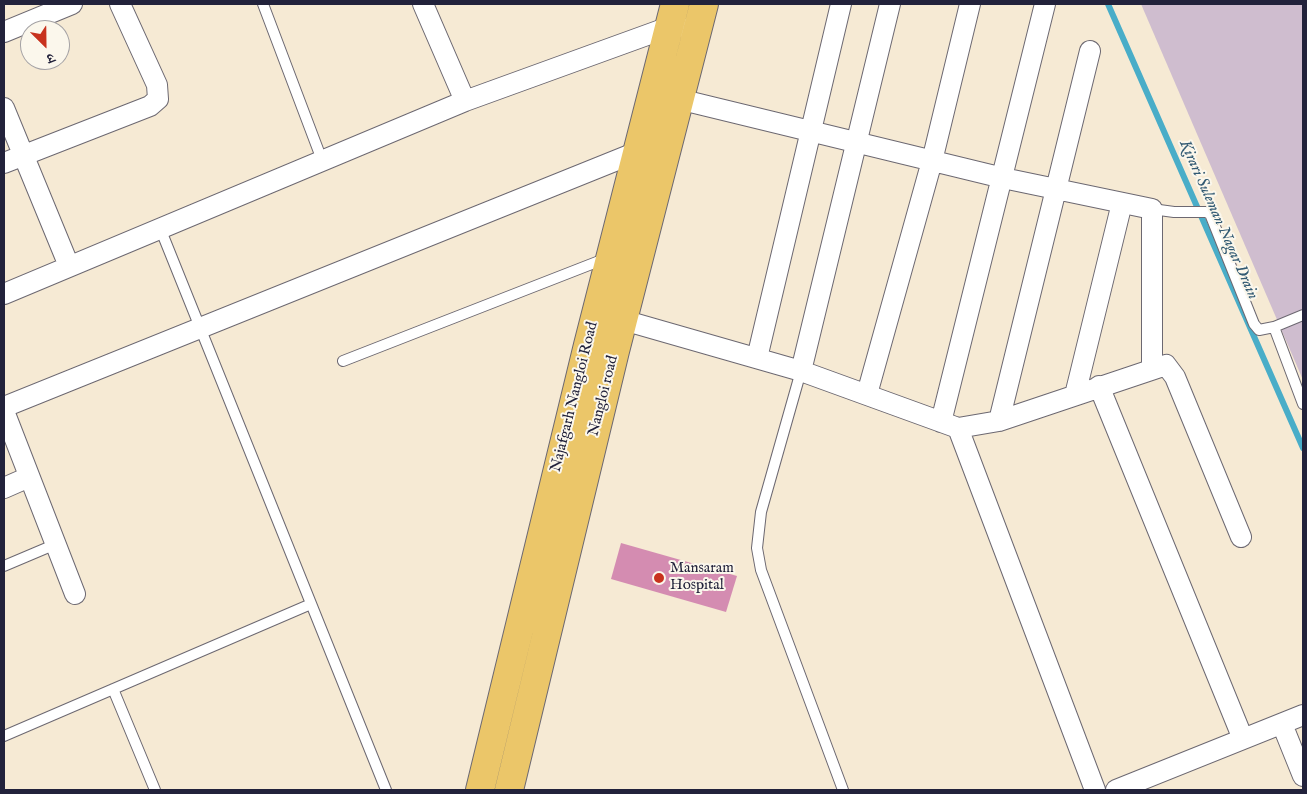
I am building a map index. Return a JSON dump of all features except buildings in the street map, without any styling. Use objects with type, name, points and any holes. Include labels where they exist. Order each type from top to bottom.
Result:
[{"type":"main road","name":"Nangloi road","points":[[509,790],[623,320],[701,15]]},
{"type":"main road","name":"Najafgarh Nangloi Road","points":[[480,790],[610,257],[672,16]]},
{"type":"street","points":[[4,32],[72,4]]},
{"type":"street","points":[[4,163],[150,106],[158,99],[157,85],[120,4]]},
{"type":"street","points":[[423,4],[465,101]]},
{"type":"street","points":[[757,358],[809,131],[841,4]]},
{"type":"street","points":[[801,371],[890,4]]},
{"type":"street","points":[[867,394],[932,161],[970,4]]},
{"type":"street","points":[[1045,4],[1003,178],[949,425],[1095,790]]},
{"type":"street","points":[[4,294],[322,160],[672,16],[701,15]]},
{"type":"street","points":[[999,421],[1054,189],[1090,50]]},
{"type":"street","points":[[652,93],[1003,178],[1152,209],[1152,368]]},
{"type":"street","points":[[4,108],[69,266]]},
{"type":"street","points":[[4,407],[637,152]]},
{"type":"street","points":[[1075,395],[1122,203]]},
{"type":"street","points":[[623,320],[801,371],[949,425],[999,421],[1166,364],[1171,369],[1241,537]]},
{"type":"street","points":[[1099,386],[1244,739]]},
{"type":"street","points":[[4,411],[75,594]]},
{"type":"street","points":[[4,488],[30,477]]},
{"type":"street","points":[[1116,790],[1303,715]]},
{"type":"street","points":[[1282,724],[1303,776]]},
{"type":"lane","points":[[263,4],[322,160]]},
{"type":"lane","points":[[1152,209],[1174,212],[1201,211],[1206,212],[1212,217],[1256,328],[1262,331],[1303,315]]},
{"type":"lane","points":[[160,228],[386,790]]},
{"type":"lane","points":[[343,361],[610,257]]},
{"type":"lane","points":[[1274,327],[1303,404]]},
{"type":"lane","points":[[801,371],[761,512],[757,548],[761,570],[843,790]]},
{"type":"lane","points":[[4,566],[56,544]]},
{"type":"lane","points":[[4,736],[311,604]]},
{"type":"lane","points":[[113,689],[154,790]]},
{"type":"shaded area","points":[[1141,4],[1303,4],[1303,380]]},
{"type":"waterway","name":"Kirari Suleman Nagar Drain","points":[[1108,4],[1303,448]]},
{"type":"place","name":"Mansaram Hospital","points":[[659,578]]}]
